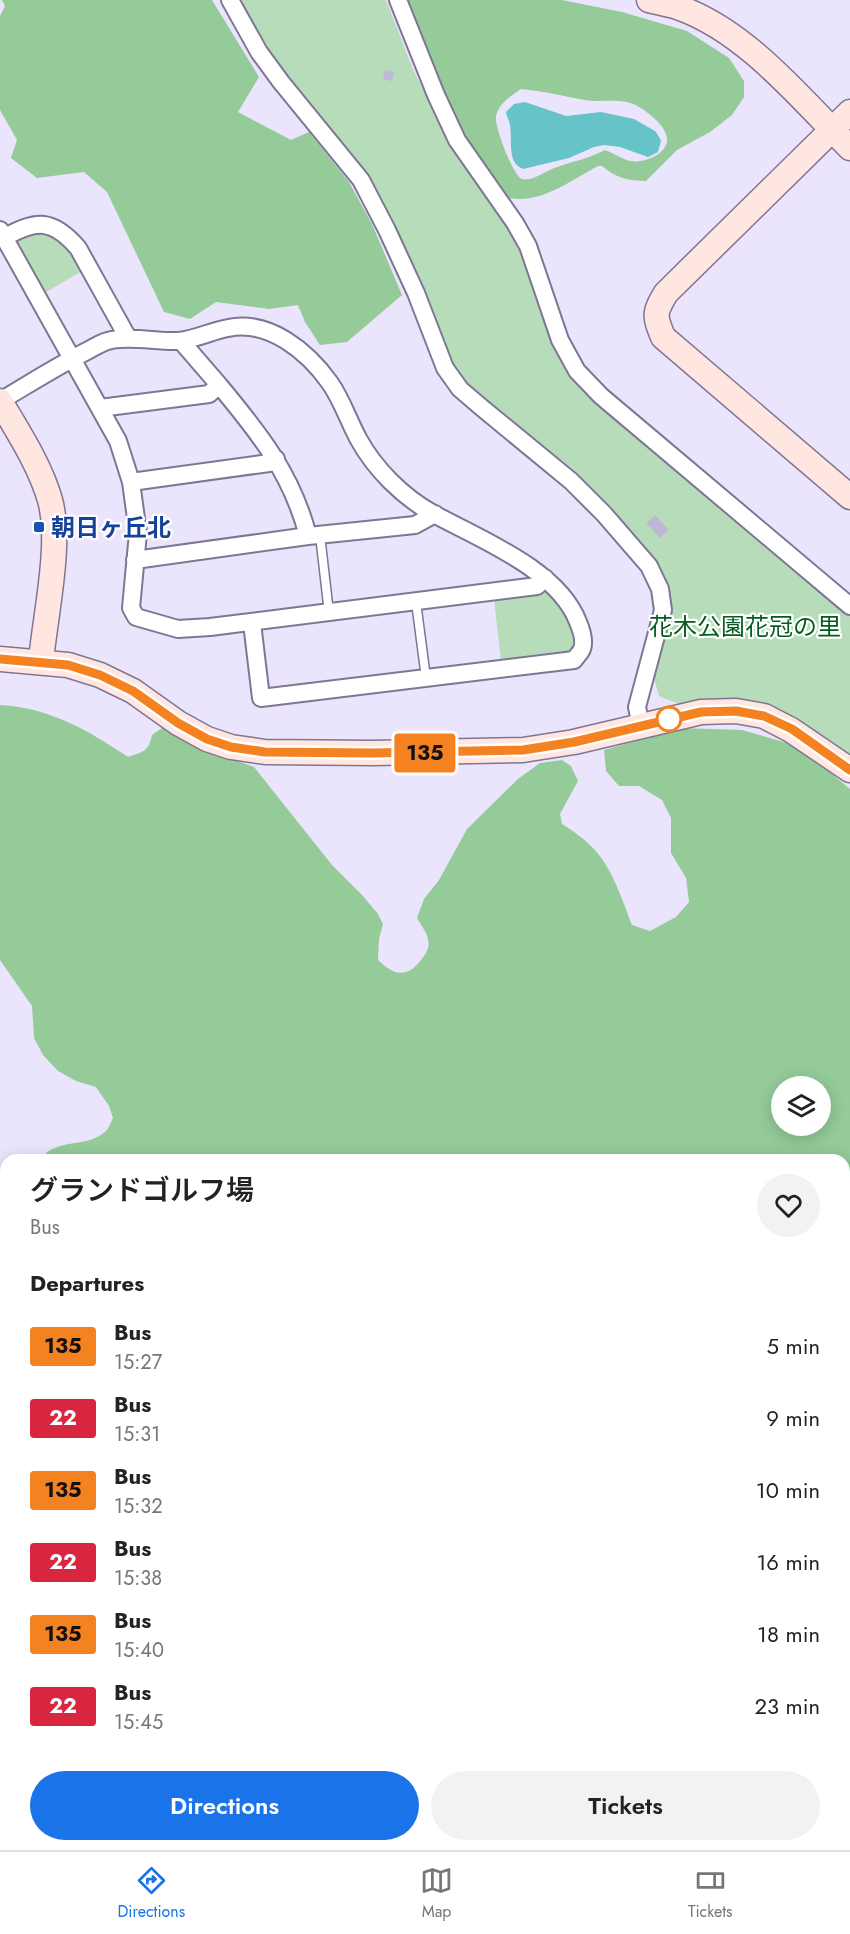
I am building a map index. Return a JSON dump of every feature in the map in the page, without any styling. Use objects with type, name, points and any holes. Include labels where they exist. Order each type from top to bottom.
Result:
[{"type":"street","points":[[230,0],[259,52],[361,180],[416,293],[445,368],[460,389],[571,481],[604,514],[648,566],[660,589],[663,610],[637,706],[641,726]]},
{"type":"street","points":[[398,0],[436,95],[458,140],[515,223],[528,246],[560,340],[577,371],[601,396],[850,606]]},
{"type":"street","points":[[649,0],[680,8],[716,25],[739,41],[850,148]]},
{"type":"street","points":[[850,112],[666,293],[655,318],[663,337],[850,497]]},
{"type":"street","points":[[128,338],[78,248],[67,236],[55,227],[45,224],[32,224],[2,234],[118,441],[132,482],[138,533],[131,608],[132,614],[136,617],[178,629],[252,623],[537,586],[545,578]]},
{"type":"street","points":[[41,661],[53,562],[52,511],[45,486],[31,455],[0,401],[108,340],[128,338],[181,341],[230,327],[247,327],[267,331],[294,345],[316,364],[332,386],[360,442],[377,467],[419,505],[504,552],[545,578],[561,592],[575,614],[582,632],[582,649],[574,660],[261,698],[252,623]]},
{"type":"street","points":[[181,341],[261,436],[276,459],[314,535]]},
{"type":"street","points":[[100,408],[108,405],[208,394],[219,385]]},
{"type":"street","points":[[132,482],[269,463],[276,459]]},
{"type":"street","points":[[135,560],[314,535],[416,525],[435,514]]},
{"type":"street","points":[[0,659],[68,665],[100,675],[133,691],[178,723],[207,739],[231,747],[265,752],[384,753],[523,750],[574,742],[701,712],[736,711],[764,716],[792,729],[850,770]]},
{"type":"lane","points":[[314,535],[328,613]]},
{"type":"lane","points":[[416,602],[426,678]]},
{"type":"green space","name":"花木公園花冠の里","points":[[235,0],[386,0],[412,67],[445,135],[507,222],[523,257],[551,340],[563,363],[590,398],[850,615],[850,760],[814,732],[681,705],[659,696],[654,678],[669,623],[670,602],[625,526],[574,470],[485,401],[459,374],[446,351],[420,277],[369,179],[272,59]]},
{"type":"green space","points":[[35,231],[62,238],[84,270],[41,295],[14,246],[17,237]]},
{"type":"green space","points":[[551,590],[573,629],[575,638],[571,654],[501,662],[494,598]]},
{"type":"shaded area","points":[[2,0],[212,0],[259,77],[238,112],[291,140],[309,132],[349,182],[372,224],[402,295],[347,342],[320,345],[305,322],[298,305],[269,309],[216,302],[190,319],[164,312],[107,192],[84,172],[37,178],[11,158],[17,140],[0,110],[0,16],[5,6]]},
{"type":"shaded area","points":[[403,0],[562,0],[622,12],[687,31],[729,58],[744,81],[744,97],[732,115],[710,132],[677,150],[646,181],[623,178],[598,166],[544,194],[532,198],[509,198],[490,177],[460,130],[435,78]],"holes":[[[521,89],[592,101],[619,101],[633,104],[654,118],[660,125],[665,132],[666,145],[657,155],[644,160],[628,160],[605,150],[553,168],[535,177],[522,179],[518,176],[505,150],[496,121],[500,107]]]},
{"type":"shaded area","points":[[525,102],[566,116],[601,112],[634,119],[658,135],[661,141],[658,152],[648,157],[620,147],[604,145],[569,158],[523,169],[517,166],[512,155],[510,127],[506,112],[514,104]]},
{"type":"shaded area","points":[[0,705],[35,711],[68,722],[128,757],[144,750],[152,735],[162,728],[179,732],[207,750],[254,767],[332,865],[378,914],[383,924],[379,939],[378,960],[389,969],[400,973],[416,966],[427,951],[427,936],[417,918],[424,899],[439,880],[467,829],[518,779],[540,763],[562,760],[571,766],[578,781],[560,814],[562,824],[587,842],[604,862],[618,888],[632,925],[650,931],[676,917],[689,902],[686,878],[671,853],[671,818],[662,800],[639,786],[619,786],[606,771],[604,750],[682,728],[742,730],[798,746],[850,789],[850,1154],[45,1154],[63,1145],[90,1140],[98,1136],[107,1130],[113,1118],[109,1106],[96,1087],[76,1081],[58,1071],[43,1055],[34,1038],[32,1006],[0,960]]},
{"type":"building","points":[[385,70],[394,72],[392,81],[383,79]]},
{"type":"building","points":[[655,515],[669,530],[660,538],[646,523]]},
{"type":"bus line","name":"135","points":[[0,659],[68,665],[100,675],[133,691],[178,723],[207,739],[231,747],[265,752],[373,753],[523,750],[574,742],[701,712],[736,711],[764,716],[792,729],[850,770]]},
{"type":"place","name":"朝日ヶ丘北","points":[[39,527]]}]
